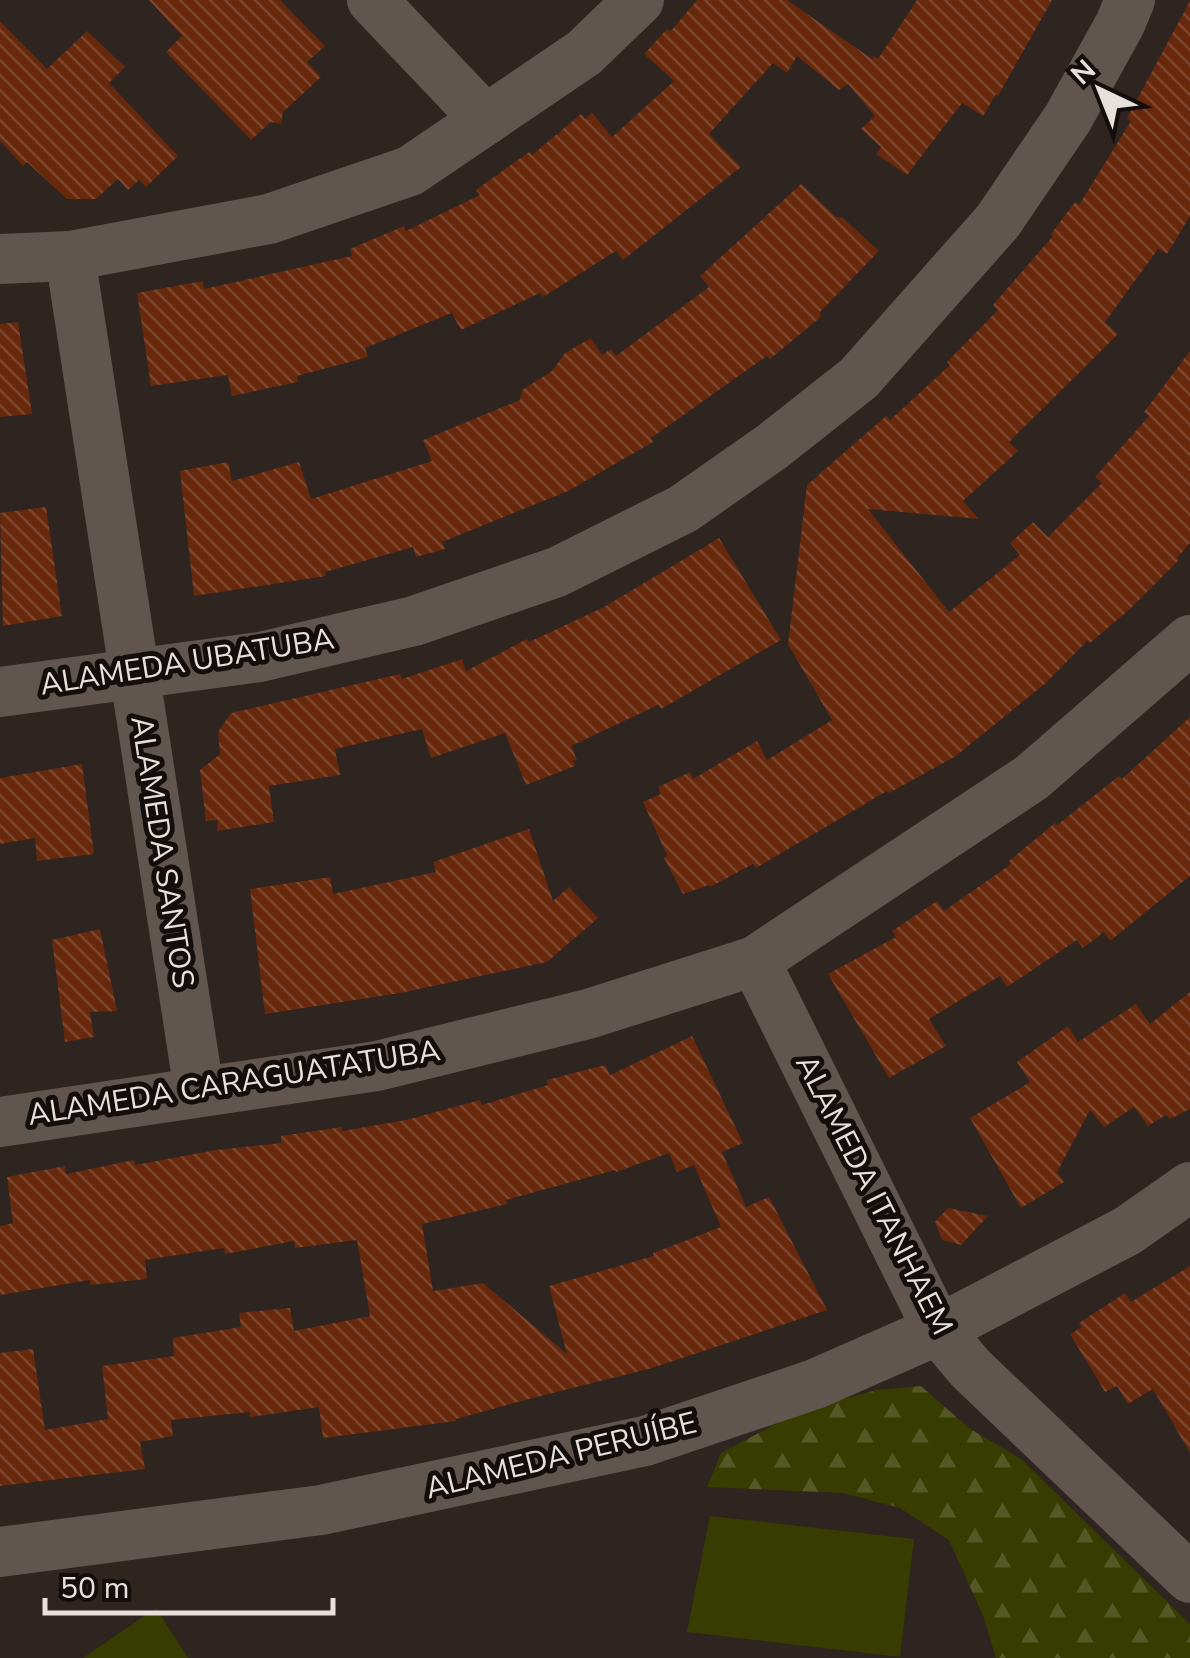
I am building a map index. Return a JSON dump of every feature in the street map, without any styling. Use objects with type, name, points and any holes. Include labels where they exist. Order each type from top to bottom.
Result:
[{"type":"street","points":[[372,0],[486,120]]},
{"type":"street","points":[[23,251],[270,219],[410,171],[584,53],[639,0]]},
{"type":"street","name":"ALAMEDA UBATUBA","points":[[0,692],[260,656],[414,621],[557,572],[683,508],[773,446],[858,378],[985,236],[1068,118],[1130,0]]},
{"type":"street","name":"ALAMEDA SANTOS","points":[[23,251],[135,674],[199,1091]]},
{"type":"street","name":"ALAMEDA CARAGUATATUBA","points":[[0,1122],[377,1066],[588,1014],[755,960],[1031,778],[1190,640]]},
{"type":"street","name":"ALAMEDA ITANHAEM","points":[[755,960],[938,1330],[970,1368],[1190,1578]]},
{"type":"street","name":"ALAMEDA PERUÍBE","points":[[0,1552],[321,1510],[645,1441],[816,1384],[938,1330],[1127,1230],[1190,1186]]},
{"type":"green space","points":[[921,1386],[969,1428],[1021,1459],[1190,1624],[1190,1658],[996,1658],[984,1618],[949,1540],[900,1508],[843,1493],[707,1487],[721,1453],[802,1410],[877,1390]]},
{"type":"green space","points":[[710,1516],[914,1539],[900,1657],[687,1632]]},
{"type":"green space","points":[[156,1608],[188,1658],[83,1658]]},
{"type":"building","points":[[149,0],[280,0],[325,46],[307,62],[321,77],[283,112],[281,124],[271,122],[251,140],[166,52],[182,36]]},
{"type":"building","points":[[697,0],[787,0],[872,59],[878,59],[917,0],[1052,0],[983,116],[962,103],[907,175],[876,154],[881,147],[861,129],[875,116],[848,84],[839,90],[797,56],[787,73],[773,63],[709,134],[741,167],[623,260],[616,251],[543,297],[540,293],[461,330],[452,313],[365,348],[368,357],[297,376],[298,382],[232,396],[228,375],[151,386],[137,293],[203,281],[204,289],[352,256],[350,249],[404,226],[406,231],[480,195],[476,190],[529,152],[532,155],[581,114],[585,119],[592,113],[612,137],[674,81],[644,54],[667,29],[671,31]]},
{"type":"building","points":[[1190,1],[1190,216],[1167,254],[1158,249],[1105,322],[1118,334],[1009,442],[1018,451],[963,501],[979,519],[868,509],[949,612],[1020,555],[1010,543],[1033,522],[1048,537],[1102,483],[1095,477],[1149,416],[1144,412],[1190,351],[1190,543],[1179,560],[1130,609],[1090,643],[1087,641],[1047,682],[956,756],[887,791],[756,868],[753,864],[710,887],[683,894],[664,858],[667,855],[643,802],[661,794],[658,787],[690,772],[693,779],[757,741],[767,760],[832,720],[788,644],[807,485],[886,416],[890,420],[950,365],[947,362],[998,310],[993,305],[1053,236],[1075,202],[1079,205],[1131,121],[1127,118]]},
{"type":"building","points":[[0,21],[47,69],[87,31],[125,67],[109,83],[178,156],[146,187],[139,180],[128,190],[118,179],[96,199],[67,199],[27,162],[23,166],[0,141]]},
{"type":"building","points":[[801,184],[879,251],[819,313],[822,316],[770,359],[767,356],[651,438],[653,442],[568,491],[442,542],[445,549],[416,557],[413,547],[325,572],[326,576],[194,596],[180,471],[228,462],[232,481],[299,462],[311,499],[432,461],[423,440],[520,400],[522,390],[552,371],[565,353],[591,338],[602,355],[611,349],[616,356],[709,287],[700,276]]},
{"type":"building","points":[[18,322],[32,414],[0,417],[0,324]]},
{"type":"building","points":[[46,507],[62,616],[3,626],[0,513]]},
{"type":"building","points":[[719,538],[781,640],[661,709],[658,705],[571,746],[577,760],[573,761],[575,766],[526,785],[505,733],[431,758],[422,729],[335,749],[340,775],[269,786],[274,822],[217,831],[218,820],[206,821],[200,770],[220,754],[218,732],[231,713],[400,674],[402,679],[462,659],[466,671],[527,639],[529,642],[604,607]]},
{"type":"building","points":[[1190,717],[1190,876],[1110,941],[1104,932],[1083,948],[1077,940],[1007,987],[1000,976],[929,1019],[946,1046],[889,1078],[828,974],[896,937],[892,931],[937,901],[944,911],[1011,864],[1009,861],[1055,823],[1119,776],[1122,779]]},
{"type":"building","points":[[82,764],[94,854],[37,861],[35,838],[0,844],[0,778]]},
{"type":"building","points":[[529,829],[553,901],[569,887],[598,918],[547,962],[400,993],[265,1014],[250,889],[330,877],[333,894],[436,872],[433,862]]},
{"type":"building","points":[[100,929],[117,1011],[90,1012],[94,1037],[65,1042],[52,940]]},
{"type":"building","points":[[1190,992],[1190,1109],[1170,1119],[1166,1115],[1148,1126],[1134,1107],[1104,1127],[1090,1110],[1057,1172],[1064,1182],[1021,1208],[970,1118],[1030,1082],[1017,1062],[1068,1026],[1078,1042],[1136,1004],[1150,1024]]},
{"type":"building","points":[[692,1036],[743,1143],[722,1152],[746,1207],[769,1197],[827,1310],[652,1368],[456,1421],[323,1438],[319,1407],[250,1417],[250,1412],[171,1420],[173,1436],[140,1442],[145,1469],[0,1486],[0,1353],[33,1349],[45,1430],[108,1419],[102,1366],[174,1356],[173,1338],[241,1327],[239,1313],[290,1308],[294,1331],[370,1316],[357,1240],[295,1248],[294,1241],[225,1254],[224,1248],[145,1260],[147,1279],[90,1285],[90,1280],[0,1295],[0,1226],[13,1223],[7,1177],[65,1166],[66,1174],[134,1160],[135,1165],[281,1143],[281,1136],[406,1120],[480,1100],[482,1105],[548,1085],[547,1080],[605,1065],[610,1075]],"holes":[[[669,1153],[677,1172],[694,1165],[721,1227],[653,1253],[654,1256],[549,1286],[567,1354],[483,1283],[433,1291],[422,1224],[507,1204],[506,1200],[616,1172]]]},
{"type":"building","points":[[948,1208],[988,1216],[961,1245],[942,1240],[935,1222]]},
{"type":"building","points":[[1190,1266],[1190,1453],[1153,1389],[1128,1404],[1117,1386],[1105,1392],[1070,1334],[1082,1327],[1079,1323],[1125,1293],[1131,1302]]}]
